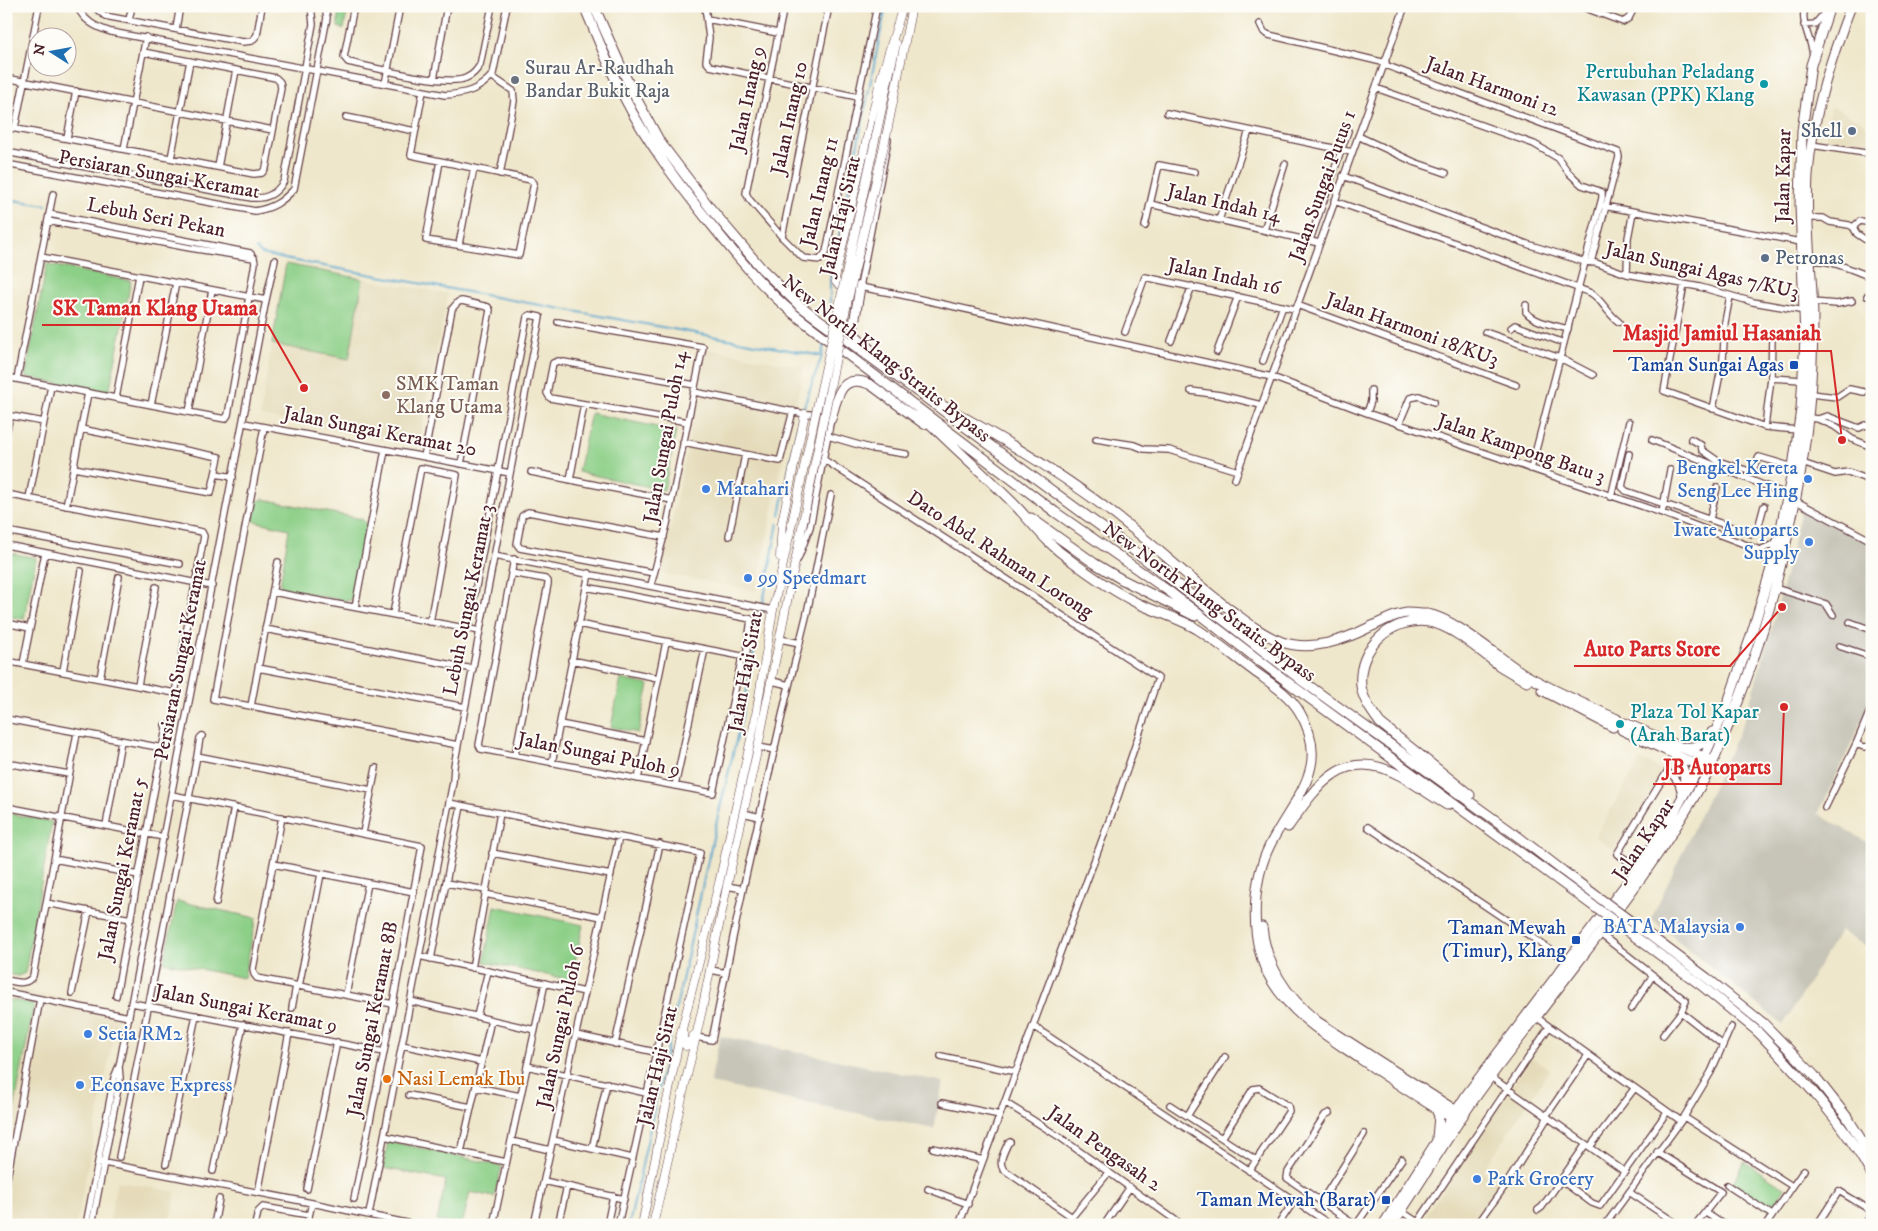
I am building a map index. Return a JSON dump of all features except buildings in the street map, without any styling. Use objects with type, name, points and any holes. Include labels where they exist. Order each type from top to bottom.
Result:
[{"type":"highway","name":"New North Klang Straits Bypass","points":[[584,6],[624,96],[656,151],[695,204],[748,270],[771,294],[794,314],[1055,512],[1170,592],[1470,816],[1760,1027],[1808,1083],[1839,1124],[1872,1175]]},
{"type":"highway","name":"New North Klang Straits Bypass","points":[[594,6],[631,89],[660,142],[711,209],[762,269],[799,305],[902,383],[1128,547],[1301,680],[1520,838],[1707,978],[1814,1075],[1847,1117],[1872,1157]]},
{"type":"highway","name":"Jalan Kapar","points":[[1383,1225],[1436,1143],[1491,1077],[1643,876],[1670,836],[1709,763],[1752,667],[1775,588],[1792,498],[1805,339],[1801,242],[1802,131],[1813,57],[1829,6]]},
{"type":"highway","name":"Jalan Kapar","points":[[1709,763],[1721,721],[1750,639],[1814,419],[1811,394],[1812,302],[1808,179],[1815,123],[1850,6]]},
{"type":"highway","points":[[860,287],[853,330],[902,383],[960,414],[1075,486],[1119,518],[1215,599],[1257,630],[1283,642],[1306,646],[1330,644],[1397,615],[1408,613],[1429,615],[1450,623],[1524,674],[1619,725]]},
{"type":"highway","points":[[831,419],[839,392],[845,385],[854,380],[862,380],[947,440]]},
{"type":"highway","points":[[891,386],[1018,509],[1039,534],[1066,557],[1133,601],[1195,628],[1289,697],[1305,723],[1312,752],[1306,784],[1270,846],[1258,881],[1255,916],[1257,934],[1263,961],[1270,979],[1296,1012],[1314,1027],[1355,1056],[1458,1116]]},
{"type":"highway","points":[[1018,509],[1094,563],[1153,596],[1208,622]]},
{"type":"highway","points":[[1520,838],[1380,722],[1369,708],[1362,686],[1363,661],[1373,643],[1392,627],[1410,622],[1430,622],[1453,632],[1502,667],[1528,682],[1674,750],[1709,763]]},
{"type":"highway","points":[[1674,750],[1699,746],[1721,721]]},
{"type":"highway","points":[[1674,750],[1700,766],[1709,763]]},
{"type":"highway","points":[[1674,750],[1685,772],[1686,781],[1680,800]]},
{"type":"highway","points":[[1436,1143],[1440,1123],[1437,1104],[1318,1022],[1301,1008],[1277,976],[1262,933],[1261,898],[1268,866],[1284,833],[1305,801],[1317,787],[1327,777],[1343,767],[1357,764],[1386,769],[1470,816]]},
{"type":"highway","name":"Jalan Kapar","points":[[1392,1225],[1458,1116],[1467,1094],[1640,864],[1700,766]]},
{"type":"highway","points":[[1437,1104],[1456,1100],[1467,1094]]},
{"type":"main road","name":"Jalan Haji Sirat","points":[[642,1222],[684,1019],[719,884],[755,721],[769,609],[780,572],[904,6]]},
{"type":"main road","points":[[860,287],[838,284],[835,278],[880,81],[904,6]]},
{"type":"main road","name":"Jalan Haji Sirat","points":[[653,1225],[711,970],[727,886],[772,681],[846,308],[886,137],[912,6]]},
{"type":"main road","points":[[780,572],[782,528],[800,412]]},
{"type":"main road","points":[[684,1019],[683,1039],[686,1046],[692,1040],[702,1010]]},
{"type":"main road","points":[[665,1110],[674,1083],[678,1080],[682,1083],[679,1112]]},
{"type":"street","points":[[15,128],[39,6]]},
{"type":"street","points":[[77,6],[86,20],[97,28],[445,95],[461,94],[477,88],[491,76],[497,58],[507,6]]},
{"type":"street","points":[[93,6],[94,9],[105,16],[243,42],[252,41],[257,35],[262,6]]},
{"type":"street","points":[[129,20],[132,6]]},
{"type":"street","points":[[176,29],[180,6]]},
{"type":"street","name":"Persiaran Sungai Keramat","points":[[6,152],[261,198],[270,196],[279,189],[284,181],[313,24],[311,6]]},
{"type":"street","name":"Persiaran Sungai Keramat","points":[[6,164],[255,211],[271,208],[284,201],[294,189],[327,18],[325,6]]},
{"type":"street","points":[[354,6],[344,57],[348,62],[446,81],[466,78],[476,72],[480,65],[492,6]]},
{"type":"street","points":[[385,84],[400,6]]},
{"type":"street","points":[[434,79],[447,6]]},
{"type":"street","points":[[705,6],[709,42],[706,61],[710,66],[858,97]]},
{"type":"street","name":"Jalan Inang 9","points":[[748,199],[746,188],[784,6]]},
{"type":"street","name":"Jalan Inang 10","points":[[782,237],[830,6]]},
{"type":"street","name":"Jalan Inang 11","points":[[748,199],[782,237],[806,260],[820,260],[824,257],[877,6]]},
{"type":"street","name":"Jalan Sungai Putus 1","points":[[1235,479],[1405,6]]},
{"type":"street","points":[[1580,6],[1590,8],[1623,22],[1629,18],[1635,6]]},
{"type":"street","points":[[1805,6],[1804,25],[1812,44],[1813,57]]},
{"type":"street","points":[[1804,25],[1818,22],[1829,6]]},
{"type":"street","points":[[707,19],[778,33]]},
{"type":"street","points":[[1260,24],[1264,32],[1269,35],[1385,64]]},
{"type":"street","points":[[124,149],[146,37]]},
{"type":"street","points":[[6,127],[254,174],[262,173],[266,168],[281,88],[280,82],[276,78],[143,52]]},
{"type":"street","points":[[171,158],[190,62]]},
{"type":"street","name":"Jalan Harmoni 12","points":[[1385,64],[1618,152],[1619,158],[1603,205]]},
{"type":"street","points":[[218,167],[236,70]]},
{"type":"street","points":[[491,76],[513,91],[514,101],[500,174]]},
{"type":"street","points":[[6,78],[273,130]]},
{"type":"street","points":[[1376,88],[1534,144],[1558,158],[1569,173],[1582,185],[1602,192],[1603,205],[1588,262],[1578,288],[1531,469]]},
{"type":"street","points":[[67,138],[76,91]]},
{"type":"street","points":[[423,91],[411,155],[474,168],[500,174],[531,180],[534,182],[520,254],[427,240],[425,238],[440,161]]},
{"type":"street","points":[[860,287],[887,153],[892,108]]},
{"type":"street","points":[[1167,113],[1352,152]]},
{"type":"street","points":[[346,117],[415,131]]},
{"type":"street","points":[[1219,220],[1249,131]]},
{"type":"street","points":[[1310,240],[1348,131]]},
{"type":"street","points":[[1358,136],[1414,162],[1446,173]]},
{"type":"street","points":[[1811,145],[1872,154]]},
{"type":"street","points":[[1264,230],[1285,164]]},
{"type":"street","points":[[1146,226],[1159,165],[1195,172]]},
{"type":"street","points":[[459,244],[474,168]]},
{"type":"street","name":"Jalan Sungai Agas 7/KU3","points":[[1343,176],[1527,244],[1627,274],[1708,289],[1730,296],[1805,311]]},
{"type":"street","points":[[17,379],[53,194]]},
{"type":"street","points":[[1334,201],[1578,288],[1598,297],[1619,322]]},
{"type":"street","name":"Jalan Indah 14","points":[[1150,204],[1319,243]]},
{"type":"street","points":[[1603,205],[1801,242]]},
{"type":"street","points":[[1627,274],[1628,238],[1634,212]]},
{"type":"street","points":[[6,213],[8,216],[6,227]]},
{"type":"street","name":"Lebuh Seri Pekan","points":[[49,214],[250,254],[254,258]]},
{"type":"street","points":[[1808,218],[1823,218],[1830,222],[1853,227],[1860,222],[1872,223]]},
{"type":"street","points":[[6,377],[225,419],[228,415],[250,296],[255,263],[254,258],[48,221]]},
{"type":"street","points":[[1853,227],[1856,234],[1866,240]]},
{"type":"street","points":[[41,257],[266,300]]},
{"type":"street","name":"Persiaran Sungai Keramat","points":[[86,1225],[120,1078],[119,1066],[275,260]]},
{"type":"street","points":[[1810,261],[1821,260],[1872,277]]},
{"type":"street","points":[[116,398],[138,276]]},
{"type":"street","name":"Jalan Indah 16","points":[[1125,332],[1145,277],[1283,306],[1296,307]]},
{"type":"street","points":[[151,405],[176,283]]},
{"type":"street","points":[[1684,285],[1664,391],[1765,427],[1798,430]]},
{"type":"street","points":[[1171,341],[1192,286]]},
{"type":"street","name":"Jalan Kampong Batu 3","points":[[860,287],[1272,377],[1367,413],[1662,513],[1760,550]]},
{"type":"street","points":[[189,412],[212,290]]},
{"type":"street","points":[[1216,352],[1238,296]]},
{"type":"street","points":[[1713,408],[1723,359],[1730,296]]},
{"type":"street","points":[[424,457],[452,309],[458,302],[462,301],[488,307],[490,310],[461,464]]},
{"type":"street","points":[[1812,302],[1837,304],[1852,301]]},
{"type":"street","points":[[1526,305],[1526,312],[1530,316],[1541,322],[1568,329]]},
{"type":"street","points":[[1263,361],[1283,306]]},
{"type":"street","name":"Jalan Harmoni 18/KU3","points":[[1296,307],[1516,385]]},
{"type":"street","name":"Lebuh Sungai Keramat 3","points":[[369,1214],[449,804],[472,669],[540,317],[530,315],[528,317],[468,629]]},
{"type":"street","name":"Jalan Sungai Puloh 14","points":[[558,322],[703,347],[664,537],[651,585]]},
{"type":"street","points":[[1510,328],[1515,325],[1564,343]]},
{"type":"street","points":[[1485,332],[1560,358],[1593,375]]},
{"type":"street","points":[[1765,427],[1771,378],[1772,338]]},
{"type":"street","points":[[688,422],[548,396],[553,363],[558,360],[695,385]]},
{"type":"street","points":[[1771,378],[1802,380]]},
{"type":"street","points":[[29,498],[51,386]]},
{"type":"street","points":[[1811,394],[1837,397],[1849,389],[1864,392]]},
{"type":"street","points":[[1367,413],[1371,401],[1371,390]]},
{"type":"street","points":[[1191,391],[1220,395],[1261,405]]},
{"type":"street","points":[[694,392],[800,412],[823,414],[831,419],[810,527],[793,573]]},
{"type":"street","points":[[66,506],[88,393]]},
{"type":"street","points":[[1399,424],[1410,398],[1419,396],[1434,402]]},
{"type":"street","points":[[570,480],[584,404]]},
{"type":"street","points":[[684,442],[780,461],[800,412]]},
{"type":"street","points":[[6,434],[8,416],[44,422]]},
{"type":"street","points":[[1814,419],[1827,416],[1859,428],[1872,427]]},
{"type":"street","points":[[1814,419],[1834,426],[1852,439],[1872,447]]},
{"type":"street","points":[[1611,497],[1629,422]]},
{"type":"street","name":"Jalan Sungai Keramat 20","points":[[244,424],[510,473]]},
{"type":"street","points":[[264,427],[213,699],[458,744]]},
{"type":"street","points":[[74,468],[210,493],[216,474],[219,457],[81,429]]},
{"type":"street","points":[[828,436],[874,449],[906,454]]},
{"type":"street","points":[[1096,439],[1134,444],[1144,449],[1169,450],[1238,471]]},
{"type":"street","points":[[1691,439],[1701,445],[1702,450],[1718,461],[1749,471],[1754,468],[1759,457],[1793,468]]},
{"type":"street","points":[[1652,440],[1792,498],[1872,541]]},
{"type":"street","points":[[355,607],[385,450]]},
{"type":"street","points":[[1629,454],[1622,486],[1624,489],[1752,534],[1757,532],[1764,506]]},
{"type":"street","points":[[729,536],[745,455]]},
{"type":"street","name":"Dato Abd. Rahman Lorong","points":[[823,459],[1158,678],[1115,805],[1033,1026]]},
{"type":"street","points":[[1802,463],[1835,474],[1848,472],[1872,481]]},
{"type":"street","points":[[393,614],[422,468],[457,475],[430,622]]},
{"type":"street","points":[[1662,513],[1670,470]]},
{"type":"street","points":[[531,472],[672,500]]},
{"type":"street","points":[[216,474],[233,477]]},
{"type":"street","points":[[1710,519],[1717,487]]},
{"type":"street","points":[[6,494],[202,532],[204,536],[175,692],[6,661]]},
{"type":"street","points":[[696,1036],[712,1040],[831,495]]},
{"type":"street","points":[[654,573],[520,548],[517,544],[522,516],[528,512],[664,537]]},
{"type":"street","points":[[7,533],[180,564]]},
{"type":"street","points":[[1770,572],[1766,556],[1760,550],[1774,544],[1779,538]]},
{"type":"street","points":[[6,545],[212,586]]},
{"type":"street","points":[[23,664],[45,553]]},
{"type":"street","points":[[494,556],[769,609]]},
{"type":"street","name":"Lebuh Sungai Keramat 3","points":[[479,747],[514,559]]},
{"type":"street","points":[[251,706],[278,562]]},
{"type":"street","points":[[63,671],[81,571]]},
{"type":"street","points":[[511,573],[548,581],[515,755]]},
{"type":"street","points":[[552,763],[589,573]]},
{"type":"street","points":[[100,678],[119,577]]},
{"type":"street","points":[[138,686],[156,587]]},
{"type":"street","points":[[586,587],[750,620]]},
{"type":"street","points":[[1775,588],[1826,604],[1833,616]]},
{"type":"street","points":[[273,592],[480,631]]},
{"type":"street","points":[[578,624],[744,657],[751,605]]},
{"type":"street","points":[[1850,622],[1872,630]]},
{"type":"street","points":[[6,623],[30,628]]},
{"type":"street","points":[[266,629],[472,669]]},
{"type":"street","points":[[780,639],[800,644]]},
{"type":"street","points":[[638,779],[666,642]]},
{"type":"street","points":[[1839,646],[1872,657]]},
{"type":"street","points":[[675,786],[705,649]]},
{"type":"street","name":"Jalan Sungai Puloh 9","points":[[479,747],[552,763],[713,793],[744,657]]},
{"type":"street","points":[[572,660],[658,678]]},
{"type":"street","points":[[258,668],[465,707]]},
{"type":"street","points":[[772,681],[789,685]]},
{"type":"street","points":[[1825,808],[1872,706]]},
{"type":"street","points":[[6,720],[162,748]]},
{"type":"street","points":[[560,724],[646,741]]},
{"type":"street","name":"Jalan Sungai Keramat 5","points":[[116,996],[147,834],[165,725]]},
{"type":"street","points":[[6,980],[24,984],[29,982],[33,976],[77,733]]},
{"type":"street","name":"Persiaran Sungai Keramat","points":[[119,1157],[200,738],[202,736]]},
{"type":"street","points":[[106,826],[121,741]]},
{"type":"street","points":[[1856,744],[1864,748],[1872,746]]},
{"type":"street","points":[[758,747],[775,750]]},
{"type":"street","points":[[197,756],[371,790]]},
{"type":"street","points":[[6,762],[69,774]]},
{"type":"street","points":[[172,794],[363,833],[376,768]]},
{"type":"street","points":[[1640,864],[1632,863],[1617,854],[1667,772],[1674,776],[1678,782],[1680,800]]},
{"type":"street","points":[[449,804],[700,852],[618,1225]]},
{"type":"street","points":[[6,806],[164,837]]},
{"type":"street","points":[[431,959],[461,806]]},
{"type":"street","points":[[216,903],[234,807]]},
{"type":"street","points":[[472,968],[500,813]]},
{"type":"street","points":[[743,813],[760,817]]},
{"type":"street","points":[[282,817],[253,969],[254,974],[257,978],[393,1004]]},
{"type":"street","points":[[1368,827],[1567,961]]},
{"type":"street","name":"Jalan Sungai Keramat 8B","points":[[354,1199],[384,1052],[422,846],[363,833]]},
{"type":"street","name":"Jalan Sungai Puloh 6","points":[[534,1225],[619,837]]},
{"type":"street","points":[[615,1044],[660,844]]},
{"type":"street","points":[[492,854],[611,875]]},
{"type":"street","points":[[54,860],[139,875]]},
{"type":"street","points":[[273,864],[414,892]]},
{"type":"street","points":[[292,1008],[321,874]]},
{"type":"street","points":[[346,995],[368,883]]},
{"type":"street","points":[[446,883],[602,917]]},
{"type":"street","points":[[727,886],[744,890]]},
{"type":"street","points":[[46,903],[131,919]]},
{"type":"street","points":[[72,993],[88,911]]},
{"type":"street","points":[[1599,933],[1684,998],[1686,1005],[1663,1035]]},
{"type":"street","points":[[419,956],[585,992]]},
{"type":"street","points":[[711,970],[726,973]]},
{"type":"street","points":[[477,1016],[488,971]]},
{"type":"street","points":[[1631,1009],[1653,975]]},
{"type":"street","points":[[493,1225],[545,983]]},
{"type":"street","points":[[6,992],[129,1017]]},
{"type":"street","points":[[6,1184],[40,999]]},
{"type":"street","points":[[410,1001],[535,1030]]},
{"type":"street","name":"Jalan Sungai Keramat 9","points":[[132,1003],[384,1052]]},
{"type":"street","points":[[1681,1012],[1722,1044]]},
{"type":"street","points":[[166,1164],[196,1015]]},
{"type":"street","points":[[1536,1017],[1667,1112],[1682,1119],[1792,1186]]},
{"type":"street","points":[[461,1152],[491,1020]]},
{"type":"street","points":[[213,1171],[243,1024]]},
{"type":"street","points":[[959,1225],[1033,1026],[1331,1225]]},
{"type":"street","points":[[1401,1211],[1420,1224],[1549,1027]]},
{"type":"street","points":[[1605,1225],[1682,1119],[1711,1072],[1722,1044],[1731,1028]]},
{"type":"street","points":[[258,1192],[289,1033]]},
{"type":"street","points":[[576,1035],[655,1052]]},
{"type":"street","points":[[307,1189],[337,1042]]},
{"type":"street","points":[[402,1046],[481,1062]]},
{"type":"street","points":[[1477,1225],[1588,1055]]},
{"type":"street","points":[[940,1056],[1016,1072]]},
{"type":"street","points":[[1187,1116],[1225,1057]]},
{"type":"street","points":[[527,1066],[646,1093]]},
{"type":"street","points":[[1491,1077],[1625,1172]]},
{"type":"street","points":[[592,1149],[607,1084]]},
{"type":"street","points":[[476,1087],[520,1096]]},
{"type":"street","points":[[1222,1138],[1253,1089],[1259,1088],[1288,1106],[1289,1111],[1249,1171]]},
{"type":"street","points":[[1538,1210],[1634,1088]]},
{"type":"street","points":[[409,1095],[471,1107]]},
{"type":"street","name":"Jalan Pengasah 2","points":[[1006,1102],[1061,1138],[1182,1225]]},
{"type":"street","points":[[942,1103],[1000,1115]]},
{"type":"street","points":[[1170,1105],[1256,1160]]},
{"type":"street","points":[[1561,1180],[1592,1203],[1600,1206],[1667,1112]]},
{"type":"street","points":[[1329,1113],[1325,1114],[1288,1172],[1287,1178],[1355,1225],[1402,1159]]},
{"type":"street","points":[[1321,1202],[1364,1134]]},
{"type":"street","points":[[384,1136],[506,1162]]},
{"type":"street","points":[[553,1140],[632,1158]]},
{"type":"street","points":[[511,1141],[550,1150]]},
{"type":"street","points":[[1010,1142],[1001,1161],[1000,1165],[1003,1169],[1072,1217]]},
{"type":"street","points":[[933,1148],[983,1160]]},
{"type":"street","points":[[1657,1152],[1721,1192],[1695,1225]]},
{"type":"street","points":[[101,1163],[258,1192],[416,1225]]},
{"type":"street","name":"Persiaran Sungai Keramat","points":[[92,1225],[101,1163]]},
{"type":"street","points":[[1766,1225],[1804,1170]]},
{"type":"street","points":[[1068,1225],[1072,1217],[1109,1172]]},
{"type":"street","points":[[544,1181],[624,1198]]},
{"type":"street","points":[[558,1225],[567,1186]]},
{"type":"street","points":[[1727,1186],[1772,1215]]},
{"type":"street","points":[[1104,1225],[1130,1187]]},
{"type":"street","points":[[928,1189],[968,1204]]},
{"type":"street","points":[[1817,1225],[1840,1191],[1870,1210],[1872,1214],[1865,1225]]},
{"type":"street","points":[[1629,1192],[1679,1225]]},
{"type":"street","points":[[607,1225],[613,1196]]},
{"type":"street","points":[[214,1225],[219,1199]]},
{"type":"street","points":[[1278,1225],[1294,1201]]},
{"type":"street","points":[[307,1225],[312,1203]]},
{"type":"street","points":[[255,1225],[258,1212],[263,1207],[309,1215]]},
{"type":"street","points":[[1706,1213],[1724,1225]]},
{"type":"street","points":[[358,1225],[364,1225]]},
{"type":"shaded area","points":[[1831,106],[1872,127],[1872,148],[1825,140]]},
{"type":"shaded area","points":[[1744,243],[1789,252],[1787,272],[1740,264]]},
{"type":"shaded area","name":"SMK Taman Klang Utama","points":[[363,279],[448,294],[418,446],[260,416],[272,344],[349,359]]},
{"type":"shaded area","points":[[708,349],[804,367],[756,591],[659,573]]},
{"type":"shaded area","points":[[1802,506],[1872,543],[1872,698],[1818,814],[1872,845],[1872,950],[1840,931],[1783,1025],[1651,919],[1744,721],[1773,625]]},
{"type":"shaded area","points":[[1640,760],[1665,772],[1616,851],[1595,837]]},
{"type":"shaded area","points":[[6,987],[119,1009],[76,1225],[6,1225]]},
{"type":"shaded area","points":[[720,1036],[943,1082],[934,1129],[710,1083]]},
{"type":"shaded area","points":[[1531,1058],[1550,1069],[1483,1171],[1502,1186],[1475,1225],[1419,1225],[1473,1147]]},
{"type":"shaded area","points":[[117,1181],[176,1192],[170,1225],[109,1225]]},
{"type":"green space","points":[[338,6],[348,6],[344,29],[338,27]]},
{"type":"green space","points":[[47,264],[131,281],[109,393],[25,377]]},
{"type":"green space","points":[[286,264],[363,279],[349,359],[272,344]]},
{"type":"green space","points":[[591,413],[676,431],[664,490],[578,472]]},
{"type":"green space","points":[[263,499],[362,519],[367,524],[353,598],[348,601],[285,590],[280,585],[289,529],[253,521],[257,502]]},
{"type":"green space","points":[[6,552],[36,558],[24,619],[6,616]]},
{"type":"green space","points":[[621,679],[649,685],[638,733],[611,727]]},
{"type":"green space","points":[[6,813],[52,822],[25,973],[18,976],[6,974]]},
{"type":"green space","points":[[177,901],[256,918],[244,978],[164,962]]},
{"type":"green space","points":[[495,906],[583,925],[571,980],[484,962]]},
{"type":"green space","points":[[6,999],[34,1004],[14,1109],[6,1107]]},
{"type":"green space","points":[[388,1141],[502,1166],[494,1197],[470,1192],[462,1225],[437,1221],[446,1180],[383,1168]]},
{"type":"green space","points":[[1745,1162],[1785,1188],[1770,1211],[1731,1185]]},
{"type":"waterway","points":[[830,308],[830,280],[886,6]]},
{"type":"waterway","points":[[6,199],[46,205]]},
{"type":"waterway","points":[[256,249],[262,254],[285,259],[822,356],[799,420],[780,515]]},
{"type":"waterway","points":[[822,355],[824,345]]},
{"type":"waterway","points":[[629,1225],[714,833],[742,716],[778,523]]},
{"type":"place","name":"Surau Ar-Raudhah Bandar Bukit Raja","points":[[515,80]]},
{"type":"place","name":"Pertubuhan Peladang Kawasan (PPK) Klang","points":[[1764,84]]},
{"type":"place","name":"Shell","points":[[1852,131]]},
{"type":"place","name":"Petronas","points":[[1765,258]]},
{"type":"place","name":"Taman Sungai Agas","points":[[1794,365]]},
{"type":"place","name":"SK Taman Klang Utama","points":[[304,388]]},
{"type":"place","name":"SMK Taman Klang Utama","points":[[386,395]]},
{"type":"place","name":"Masjid Jamiul Hasaniah","points":[[1842,440]]},
{"type":"place","name":"Bengkel Kereta Seng Lee Hing","points":[[1808,479]]},
{"type":"place","name":"Matahari","points":[[706,489]]},
{"type":"place","name":"Iwate Autoparts Supply","points":[[1809,542]]},
{"type":"place","name":"99 Speedmart","points":[[748,578]]},
{"type":"place","name":"Auto Parts Store","points":[[1782,607]]},
{"type":"place","name":"JB Autoparts","points":[[1784,707]]},
{"type":"place","name":"Plaza Tol Kapar (Arah Barat)","points":[[1620,724]]},
{"type":"place","name":"BATA Malaysia","points":[[1740,927]]},
{"type":"place","name":"Taman Mewah (Timur), Klang","points":[[1576,940]]},
{"type":"place","name":"Setia RM2","points":[[88,1034]]},
{"type":"place","name":"Nasi Lemak Ibu","points":[[387,1079]]},
{"type":"place","name":"Econsave Express","points":[[80,1085]]},
{"type":"place","name":"Park Grocery","points":[[1477,1179]]},
{"type":"place","name":"Taman Mewah (Barat)","points":[[1386,1200]]}]
